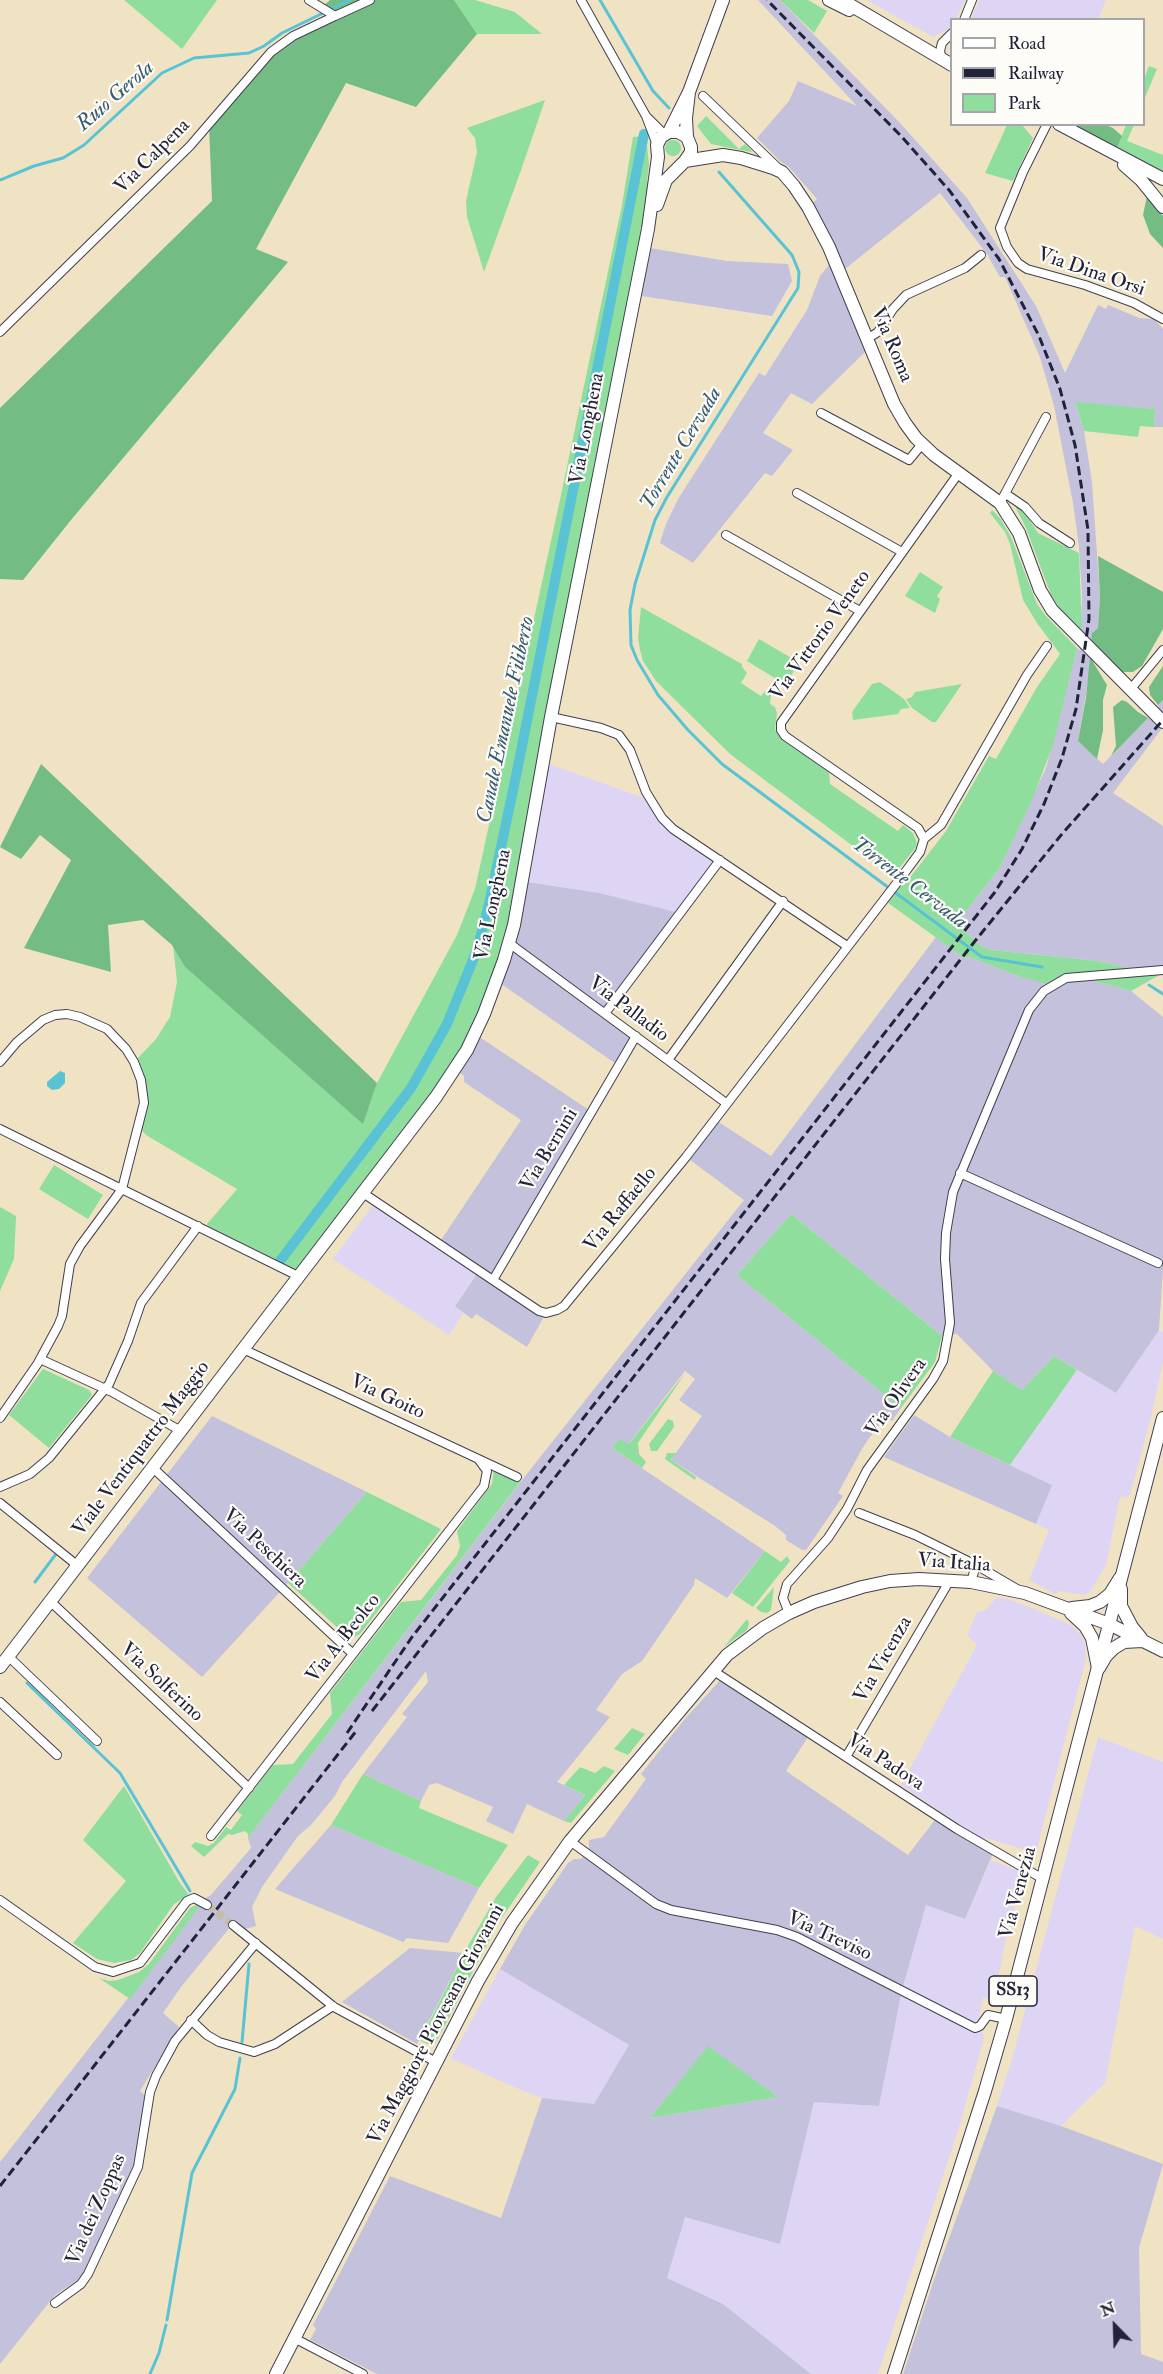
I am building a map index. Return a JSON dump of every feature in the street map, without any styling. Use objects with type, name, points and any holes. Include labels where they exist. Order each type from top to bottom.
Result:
[{"type":"street","points":[[309,0],[335,16]]},
{"type":"street","name":"Via Calpena","points":[[0,332],[190,146],[271,52],[293,36],[370,0]]},
{"type":"street","points":[[581,0],[646,116],[657,151],[666,164],[723,155]]},
{"type":"street","points":[[829,0],[947,60]]},
{"type":"street","points":[[842,0],[917,45],[949,35]]},
{"type":"street","points":[[964,18],[972,0]]},
{"type":"street","name":"Via Longhena","points":[[316,1254],[455,1069],[484,1014],[509,943],[551,717],[648,229],[657,151],[689,92],[719,4]]},
{"type":"street","points":[[947,60],[941,47],[949,35]]},
{"type":"street","name":"Via Longhena","points":[[648,229],[664,185],[691,152],[686,118],[689,92]]},
{"type":"street","name":"Via Roma","points":[[703,96],[782,172],[808,207],[829,247],[894,404],[905,423],[922,444],[958,474],[1003,499],[1025,507],[1043,527],[1070,543]]},
{"type":"street","points":[[646,116],[666,133],[678,132],[723,155],[764,164],[782,172]]},
{"type":"street","name":"Via Dina Orsi","points":[[1046,126],[1023,172],[1000,228],[1007,247],[1018,263],[1027,269],[1085,285],[1134,303],[1163,318]]},
{"type":"street","points":[[1063,126],[1163,179]]},
{"type":"street","points":[[1112,154],[1141,180],[1163,207]]},
{"type":"street","points":[[867,339],[878,332],[893,309],[906,295],[965,268],[981,255]]},
{"type":"street","points":[[821,413],[909,460],[922,444]]},
{"type":"street","points":[[1003,499],[1046,417]]},
{"type":"street","name":"Via Vittorio Veneto","points":[[924,839],[918,828],[789,738],[782,730],[781,723],[958,474]]},
{"type":"street","points":[[797,493],[902,552]]},
{"type":"street","name":"Via Roma","points":[[1003,499],[1019,533],[1040,590],[1052,610],[1163,722]]},
{"type":"street","points":[[726,535],[860,610]]},
{"type":"street","name":"Via Raffaello","points":[[363,1193],[539,1311],[546,1313],[564,1306],[686,1157],[920,852],[924,839],[940,825],[1027,675],[1047,646]]},
{"type":"street","points":[[1130,690],[1163,650]]},
{"type":"street","points":[[551,717],[601,728],[620,735],[630,750],[650,800],[673,829],[847,946]]},
{"type":"street","points":[[606,1012],[720,860]]},
{"type":"street","points":[[668,1060],[783,901]]},
{"type":"street","name":"Via Palladio","points":[[509,943],[606,1012],[726,1103]]},
{"type":"street","name":"Via Olivera","points":[[789,1613],[783,1594],[787,1584],[828,1538],[847,1509],[867,1470],[933,1379],[943,1361],[950,1323],[945,1259],[946,1233],[953,1192],[1020,1028],[1038,996],[1051,985],[1076,976],[1163,970]]},
{"type":"street","points":[[0,1062],[32,1029],[55,1015],[67,1014],[88,1020],[116,1036],[134,1062],[141,1080],[144,1102],[122,1189],[80,1246],[70,1264],[62,1316],[40,1359],[0,1418]]},
{"type":"street","name":"Via Bernini","points":[[493,1280],[636,1036]]},
{"type":"street","points":[[0,1129],[298,1276]]},
{"type":"street","points":[[960,1173],[1158,1263]]},
{"type":"street","points":[[0,1487],[19,1480],[39,1467],[105,1390],[121,1359],[141,1303],[198,1226]]},
{"type":"street","name":"Viale Ventiquattro Maggio","points":[[0,1667],[316,1254]]},
{"type":"street","name":"Via Goito","points":[[243,1349],[517,1477]]},
{"type":"street","points":[[40,1359],[105,1390],[181,1431]]},
{"type":"street","name":"Via Venezia","points":[[894,2374],[1006,2019],[1163,1418]]},
{"type":"street","name":"Via A. Beolco","points":[[211,1836],[484,1486],[487,1471],[479,1460]]},
{"type":"street","name":"Via Peschiera","points":[[153,1468],[353,1654]]},
{"type":"street","points":[[0,1503],[78,1566]]},
{"type":"street","points":[[859,1513],[915,1534],[1026,1594]]},
{"type":"street","points":[[971,1581],[976,1565]]},
{"type":"street","name":"Via Italia","points":[[1063,1608],[1081,1608],[1100,1602],[1110,1594],[1123,1575]]},
{"type":"street","name":"Via Italia","points":[[1123,1575],[1121,1606],[1132,1627],[1143,1641]]},
{"type":"street","name":"Via Vicenza","points":[[846,1757],[950,1580]]},
{"type":"street","name":"Via Italia","points":[[840,1594],[890,1581],[971,1581],[1026,1594],[1109,1624],[1163,1651]]},
{"type":"street","name":"Via Maggiore Piovesana Giovanni","points":[[276,2374],[491,1957],[540,1881],[570,1841],[712,1670],[748,1638],[789,1613],[840,1594]]},
{"type":"street","name":"Via Solferino","points":[[50,1602],[249,1788]]},
{"type":"street","name":"Via Italia","points":[[1063,1608],[1086,1626],[1092,1638],[1098,1669]]},
{"type":"street","points":[[1098,1669],[1114,1648],[1124,1642],[1143,1641]]},
{"type":"street","points":[[8,1656],[97,1741]]},
{"type":"street","name":"Via Padova","points":[[712,1670],[957,1829],[1043,1879]]},
{"type":"street","points":[[0,1702],[57,1755]]},
{"type":"street","name":"Via Treviso","points":[[570,1841],[656,1904],[671,1910],[777,1930],[796,1937],[975,2028],[988,2015],[1006,2019]]},
{"type":"street","points":[[0,1900],[95,1967],[113,1972],[122,1971],[140,1963],[187,1901],[194,1898],[207,1905]]},
{"type":"street","points":[[233,1925],[333,2006],[436,2062]]},
{"type":"street","name":"Via dei Zoppas","points":[[55,2303],[81,2284],[93,2264],[138,2167],[150,2092],[175,2041],[256,1943]]},
{"type":"street","points":[[191,2020],[207,2035],[219,2042],[232,2048],[254,2052],[275,2044],[333,2006]]},
{"type":"street","points":[[294,2338],[363,2374]]},
{"type":"shaded area","points":[[758,0],[780,0],[901,124],[967,198],[1036,306],[1065,373],[1098,305],[1106,309],[1108,305],[1139,318],[1154,319],[1163,329],[1163,427],[1154,427],[1155,409],[1075,403],[1084,431],[1092,482],[1100,597],[1098,628],[1092,633],[1089,677],[1078,741],[1103,764],[1148,718],[1150,719],[1163,700],[1163,727],[1113,793],[1163,826],[1163,970],[1141,971],[1097,961],[992,950],[981,946],[956,924],[999,869],[1046,768],[1077,648],[1080,650],[1082,596],[1073,503],[1054,406],[1040,357],[1005,277],[1000,277],[987,254],[940,193],[845,269],[839,271],[870,347],[812,404],[791,393],[763,433],[793,450],[772,476],[765,473],[693,563],[660,543],[678,499],[759,373],[765,376],[807,310],[820,276],[828,266],[829,247],[808,207],[817,199],[788,166],[757,138],[789,101],[798,81],[857,106]]},
{"type":"shaded area","points":[[867,0],[965,0],[956,18],[950,18],[949,29],[933,37]]},
{"type":"shaded area","points":[[979,0],[1106,0],[1098,18],[971,18]]},
{"type":"shaded area","points":[[644,247],[727,261],[788,264],[792,281],[772,316],[635,295]]},
{"type":"shaded area","points":[[543,762],[650,800],[662,818],[720,860],[680,913],[599,893],[521,881]]},
{"type":"shaded area","points":[[521,881],[599,893],[680,913],[606,1012],[636,1036],[619,1066],[497,981]]},
{"type":"shaded area","points":[[936,937],[963,957],[972,958],[1021,977],[1076,976],[1131,991],[1163,1017],[1163,1269],[1159,1330],[1116,1393],[1054,1356],[1022,1390],[993,1371],[957,1334],[942,1336],[791,1214],[737,1275],[901,1408],[892,1421],[885,1416],[863,1447],[838,1493],[843,1496],[806,1550],[786,1540],[786,1535],[775,1526],[671,1460],[702,1416],[679,1400],[695,1379],[685,1371],[628,1445],[619,1439],[612,1448],[765,1551],[727,1598],[695,1578],[694,1585],[642,1661],[622,1674],[596,1710],[610,1717],[557,1782],[585,1795],[564,1821],[527,1804],[513,1834],[486,1821],[493,1807],[437,1783],[429,1785],[421,1801],[363,1774],[407,1717],[402,1714],[428,1682],[426,1671],[342,1782],[335,1796],[311,1825],[298,1836],[262,1887],[252,1907],[256,1926],[245,1929],[236,1920],[181,1987],[163,2013],[179,2027],[140,2091],[146,2096],[135,2162],[81,2278],[55,2295],[0,2364],[0,2162],[207,1897],[251,1848],[248,1838],[526,1475],[744,1200],[686,1157],[714,1119],[771,1156]]},
{"type":"shaded area","points":[[475,1034],[592,1112],[493,1279],[546,1313],[527,1347],[476,1314],[472,1319],[455,1306],[479,1271],[439,1243],[521,1120],[464,1082],[464,1076],[455,1069]]},
{"type":"shaded area","points":[[373,1205],[476,1275],[455,1305],[464,1312],[449,1335],[333,1259]]},
{"type":"shaded area","points":[[1159,1330],[1163,1332],[1163,1362],[1151,1417],[1130,1495],[1125,1498],[1120,1497],[1106,1565],[1090,1592],[1084,1595],[1058,1591],[1055,1594],[1029,1580],[1049,1530],[1036,1524],[1052,1485],[1010,1465],[1077,1370],[1116,1393]]},
{"type":"shaded area","points":[[914,1415],[950,1437],[1052,1485],[1036,1524],[884,1457]]},
{"type":"shaded area","points":[[212,1416],[367,1492],[202,1677],[87,1578]]},
{"type":"shaded area","points":[[996,1598],[1008,1599],[1069,1624],[1077,1630],[1085,1642],[1086,1658],[1036,1853],[986,1838],[984,1841],[901,1785],[977,1645],[967,1635],[977,1612],[986,1610]]},
{"type":"shaded area","points":[[723,1677],[810,1734],[786,1771],[908,1855],[938,1816],[994,1851],[965,1919],[926,1905],[902,1990],[879,2106],[814,2102],[780,2244],[685,2217],[667,2278],[723,2304],[811,2374],[377,2374],[310,2340],[316,2329],[313,2325],[390,2176],[501,2218],[542,2098],[594,2104],[629,2045],[500,1969],[525,1925],[568,1863],[574,1859],[581,1859],[589,1850],[589,1840],[604,1837],[646,1779],[641,1774],[684,1720]],"holes":[[[708,2047],[778,2097],[650,2118]]]},
{"type":"shaded area","points":[[1098,1737],[1163,1762],[1163,1939],[1135,1926],[1105,2083],[1061,2126],[997,2106],[1014,2052]]},
{"type":"shaded area","points":[[331,1825],[479,1888],[448,1943],[407,1938],[403,1942],[275,1889]]},
{"type":"shaded area","points":[[991,1860],[1024,1873],[1007,1933],[994,2000],[983,1997],[978,2021],[984,2038],[961,2121],[878,2374],[811,2374],[723,2304],[666,2278],[685,2217],[780,2243],[814,2102],[879,2106],[902,1990],[926,1905],[965,1919]]},
{"type":"shaded area","points":[[410,1948],[464,1953],[417,2044],[342,2002]]},
{"type":"shaded area","points":[[500,1969],[629,2045],[594,2104],[542,2098],[451,2058]]},
{"type":"shaded area","points":[[997,2106],[1061,2126],[1163,2164],[1139,2248],[1141,2354],[1163,2362],[1163,2374],[903,2374],[935,2277]]},
{"type":"green space","points":[[124,0],[217,0],[182,49]]},
{"type":"green space","points":[[330,0],[454,0],[477,34],[416,107],[346,83],[256,249],[288,262],[23,580],[0,579],[0,408],[212,201],[209,125],[271,52],[335,16],[322,7]]},
{"type":"green space","points":[[454,0],[475,0],[515,12],[542,34],[477,34]]},
{"type":"green space","points":[[780,0],[808,0],[827,11],[814,33]]},
{"type":"green space","points":[[1149,66],[1157,69],[1145,98],[1145,76]]},
{"type":"green space","points":[[545,100],[484,272],[467,217],[466,201],[477,152],[475,138],[467,128]]},
{"type":"green space","points":[[706,116],[739,149],[745,144],[752,151],[751,152],[711,144],[697,126]]},
{"type":"green space","points":[[1007,126],[1023,126],[1033,138],[1013,181],[985,173]]},
{"type":"green space","points":[[1076,126],[1113,128],[1122,136],[1117,148]]},
{"type":"green space","points":[[1126,126],[1134,126],[1127,141],[1163,155],[1163,174],[1117,148]]},
{"type":"green space","points":[[646,136],[649,164],[647,182],[650,183],[514,925],[475,1034],[298,1276],[279,1268],[275,1259],[208,1226],[207,1224],[237,1189],[146,1135],[139,1127],[144,1103],[134,1062],[156,1039],[170,1017],[177,982],[173,945],[185,967],[363,1123],[377,1083],[457,935],[475,889],[622,205],[633,137]]},
{"type":"green space","points":[[673,140],[681,148],[673,156],[665,148]]},
{"type":"green space","points":[[1147,196],[1163,216],[1163,248],[1150,234],[1143,215]]},
{"type":"green space","points":[[1075,402],[1155,409],[1154,427],[1140,426],[1138,437],[1084,431]]},
{"type":"green space","points":[[1015,506],[1025,513],[1038,533],[1079,553],[1082,631],[1060,609],[1051,595],[1026,528]]},
{"type":"green space","points":[[992,510],[1000,518],[1011,537],[1037,604],[1077,648],[1053,745],[1032,800],[999,869],[956,924],[981,946],[992,950],[1097,961],[1141,971],[1163,973],[1131,991],[1076,976],[1051,985],[963,957],[884,900],[899,880],[905,884],[946,831],[989,756],[996,759],[1037,687],[1060,654],[1023,600],[1010,544],[1005,532],[990,513]]},
{"type":"green space","points":[[1098,556],[1163,592],[1163,629],[1142,666],[1133,672],[1122,672],[1091,642],[1092,633],[1098,628],[1100,597]]},
{"type":"green space","points":[[920,572],[943,587],[937,596],[940,599],[935,613],[905,596]]},
{"type":"green space","points":[[641,607],[742,664],[747,673],[741,683],[761,696],[765,691],[771,695],[770,704],[775,707],[777,713],[775,729],[782,740],[829,772],[830,784],[898,831],[903,825],[913,833],[917,843],[916,847],[893,876],[730,754],[656,681],[643,661],[640,650],[638,638]]},
{"type":"green space","points":[[759,639],[800,663],[787,681],[781,682],[747,661]]},
{"type":"green space","points":[[1090,657],[1107,685],[1103,700],[1103,730],[1097,759],[1078,741],[1086,698]]},
{"type":"green space","points":[[1163,666],[1163,700],[1158,705],[1150,695],[1149,687]]},
{"type":"green space","points":[[880,682],[904,699],[910,708],[901,709],[898,714],[853,720],[852,712],[872,684]]},
{"type":"green space","points":[[962,684],[936,722],[932,722],[912,708],[906,699],[912,697],[915,692]]},
{"type":"green space","points":[[1122,700],[1148,718],[1111,756],[1116,746],[1113,707]]},
{"type":"green space","points":[[41,764],[377,1083],[363,1124],[185,967],[172,945],[143,920],[108,925],[111,972],[24,948],[71,860],[40,835],[21,859],[0,847]]},
{"type":"green space","points":[[54,1165],[103,1195],[88,1219],[39,1189]]},
{"type":"green space","points":[[0,1207],[16,1216],[14,1259],[0,1291]]},
{"type":"green space","points":[[791,1214],[942,1336],[935,1362],[901,1408],[737,1275]]},
{"type":"green space","points":[[1054,1356],[1077,1370],[1010,1465],[950,1437],[993,1371],[1022,1390]]},
{"type":"green space","points":[[43,1369],[89,1390],[92,1395],[49,1448],[9,1415]]},
{"type":"green space","points":[[686,1372],[638,1443],[639,1454],[646,1462],[642,1468],[612,1448],[619,1439],[629,1444]]},
{"type":"green space","points":[[668,1419],[673,1421],[674,1427],[657,1451],[651,1451],[649,1444]]},
{"type":"green space","points":[[667,1453],[676,1453],[671,1460],[696,1477],[695,1480],[665,1459]]},
{"type":"green space","points":[[494,1470],[521,1481],[248,1838],[245,1831],[228,1834],[204,1857],[191,1846],[195,1842],[208,1846],[214,1843],[226,1827],[231,1830],[242,1815],[237,1811],[273,1765],[293,1764],[332,1714],[330,1693],[401,1602],[421,1600],[457,1555],[460,1546],[457,1531],[492,1484]]},
{"type":"green space","points":[[367,1492],[441,1529],[360,1634],[350,1639],[288,1583]]},
{"type":"green space","points":[[765,1551],[781,1562],[787,1556],[790,1561],[753,1607],[732,1593]]},
{"type":"green space","points":[[774,1587],[771,1610],[767,1613],[761,1612],[756,1608]]},
{"type":"green space","points":[[747,1619],[749,1623],[747,1630],[724,1647]]},
{"type":"green space","points":[[632,1728],[645,1734],[628,1755],[614,1749]]},
{"type":"green space","points":[[604,1766],[615,1771],[571,1823],[564,1821],[585,1795],[564,1785],[580,1767],[595,1773]]},
{"type":"green space","points":[[363,1774],[421,1801],[419,1808],[508,1845],[479,1888],[331,1825]]},
{"type":"green space","points":[[124,1786],[189,1895],[174,1904],[140,1953],[131,1960],[114,1963],[97,1959],[73,1943],[126,1881],[83,1840]]},
{"type":"green space","points":[[528,1855],[540,1862],[499,1922],[435,2044],[427,2044],[420,2040],[469,1944],[496,1897]]},
{"type":"green space","points":[[200,1906],[130,1999],[99,1978],[109,1981],[118,1980],[139,1972],[149,1964],[190,1908]]},
{"type":"green space","points":[[708,2046],[778,2097],[650,2118]]},
{"type":"water","points":[[60,1071],[65,1073],[65,1083],[59,1089],[52,1090],[47,1086],[47,1082]]},
{"type":"waterway","name":"Ruio Gerola","points":[[0,180],[34,166],[63,158],[84,145],[162,73],[194,58],[249,53],[282,33],[350,0]]},
{"type":"waterway","name":"Torrente Cervada","points":[[600,0],[653,91],[669,108]]},
{"type":"waterway","name":"Canale Emanuele Filiberto","points":[[280,1261],[411,1088],[447,1024],[477,950],[516,776],[644,134]]},
{"type":"waterway","name":"Torrente Cervada","points":[[719,172],[792,255],[799,272],[798,288],[667,497],[655,520],[635,584],[630,610],[631,645],[637,660],[658,695],[688,730],[722,764],[982,957],[1042,967]]},
{"type":"waterway","name":"Torrente Cervada","points":[[1149,985],[1163,994]]},
{"type":"waterway","name":"Canale Emanuele Filiberto","points":[[35,1582],[56,1554]]},
{"type":"waterway","name":"Canale Emanuele Filiberto","points":[[27,1683],[120,1773],[190,1891]]},
{"type":"waterway","name":"Canale Emanuele Filiberto","points":[[242,2042],[249,1964]]},
{"type":"waterway","name":"Canale Emanuele Filiberto","points":[[167,2320],[192,2173],[235,2089],[240,2058]]},
{"type":"waterway","name":"Canale Emanuele Filiberto","points":[[150,2374],[159,2353],[166,2325]]},
{"type":"tunnel","points":[[207,1905],[233,1925]]},
{"type":"railway","points":[[347,1733],[412,1637],[995,892],[1022,849],[1044,804],[1062,758],[1076,709],[1089,619],[1088,530],[1075,445],[1060,389],[1039,336],[999,259],[949,190],[901,136],[767,0]]},
{"type":"railway","points":[[372,1711],[975,941],[1062,834],[1163,720]]},
{"type":"railway","points":[[0,2186],[357,1730]]}]
